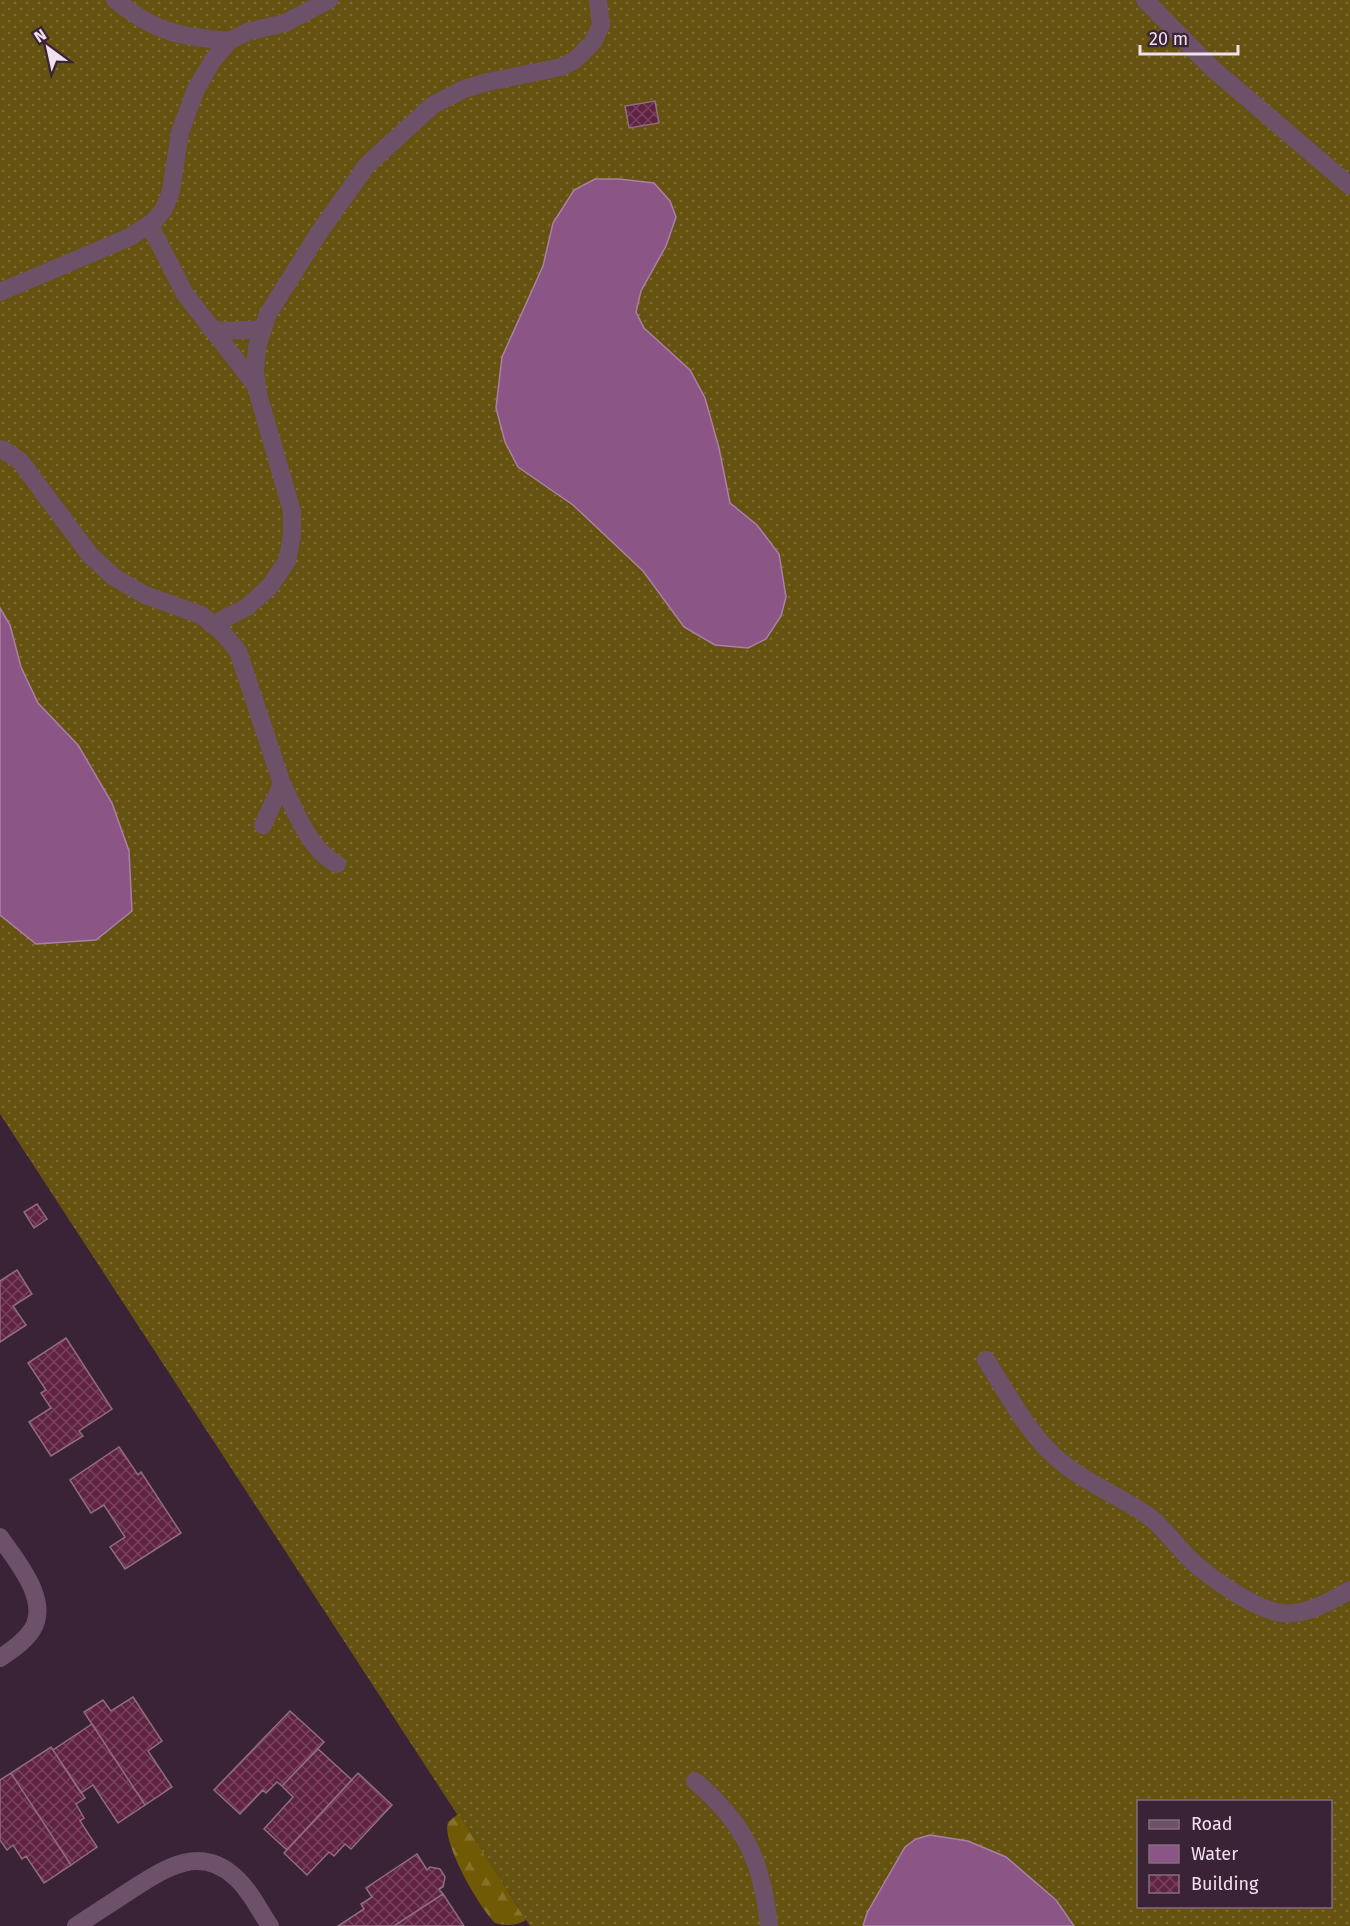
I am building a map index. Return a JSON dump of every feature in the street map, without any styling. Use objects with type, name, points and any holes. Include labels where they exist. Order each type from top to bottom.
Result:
[{"type":"street","points":[[115,0],[157,28],[187,37],[229,41]]},
{"type":"street","points":[[0,292],[130,237],[149,224],[164,209],[171,191],[180,132],[196,89],[213,60],[229,41],[248,32],[285,22],[329,0]]},
{"type":"street","points":[[212,625],[247,607],[270,586],[287,561],[292,536],[292,512],[257,387],[255,371],[257,347],[268,314],[320,231],[367,165],[434,105],[464,89],[488,81],[561,68],[575,60],[593,42],[601,25],[598,0]]},
{"type":"street","points":[[1145,0],[1213,69],[1350,186]]},
{"type":"street","points":[[149,224],[185,294],[257,387]]},
{"type":"street","points":[[211,329],[225,331],[263,329]]},
{"type":"street","points":[[0,449],[20,461],[90,555],[114,577],[145,595],[201,615],[238,651],[282,784],[314,845],[328,860],[336,864]]},
{"type":"street","points":[[263,825],[282,784]]},
{"type":"street","points":[[986,1360],[1025,1424],[1049,1452],[1075,1473],[1149,1516],[1193,1563],[1236,1593],[1261,1607],[1282,1614],[1326,1604],[1350,1590]]},
{"type":"street","points":[[0,1537],[33,1591],[37,1605],[37,1619],[34,1627],[25,1638],[0,1658]]},
{"type":"street","points":[[695,1781],[717,1800],[737,1824],[752,1852],[762,1881],[768,1926]]},
{"type":"street","points":[[76,1926],[161,1870],[181,1863],[200,1861],[222,1868],[235,1877],[270,1926]]},
{"type":"shaded area","points":[[0,0],[1350,0],[1350,1926],[530,1926],[0,1114]]},
{"type":"green space","points":[[458,1814],[526,1920],[511,1925],[495,1923],[480,1904],[463,1875],[447,1832],[448,1822]]},
{"type":"water","points":[[595,179],[654,183],[670,201],[676,217],[666,246],[641,291],[636,312],[644,328],[690,370],[705,398],[719,448],[730,503],[757,525],[779,554],[786,597],[781,616],[766,639],[748,648],[715,645],[684,627],[643,571],[573,505],[518,467],[505,442],[496,408],[502,357],[543,266],[553,223],[574,190]]},
{"type":"water","points":[[0,608],[10,625],[21,667],[38,703],[78,745],[112,803],[129,851],[132,911],[96,940],[36,944],[0,915]]},
{"type":"water","points":[[930,1835],[968,1841],[1006,1857],[1056,1900],[1074,1926],[863,1926],[867,1913],[905,1847],[916,1839]]},
{"type":"building","points":[[655,101],[659,123],[629,128],[625,106]]},
{"type":"building","points":[[37,1204],[47,1219],[34,1228],[24,1212]]},
{"type":"building","points":[[17,1270],[32,1294],[13,1306],[26,1325],[0,1342],[0,1281]]},
{"type":"building","points":[[66,1338],[112,1409],[79,1431],[83,1436],[51,1456],[29,1422],[51,1408],[41,1393],[46,1390],[28,1363]]},
{"type":"building","points":[[119,1447],[138,1475],[141,1472],[181,1533],[125,1569],[110,1547],[125,1537],[104,1505],[91,1513],[70,1480]]},
{"type":"building","points":[[133,1697],[162,1741],[148,1751],[172,1787],[145,1805],[84,1712],[103,1700],[111,1711]]},
{"type":"building","points":[[290,1711],[324,1742],[282,1786],[277,1782],[266,1793],[263,1790],[240,1814],[214,1790]]},
{"type":"building","points":[[92,1724],[145,1805],[118,1823],[93,1785],[81,1793],[53,1750]]},
{"type":"building","points":[[51,1747],[85,1798],[76,1804],[84,1818],[80,1821],[97,1847],[71,1865],[11,1773]]},
{"type":"building","points":[[318,1749],[352,1780],[287,1850],[264,1829],[293,1797],[282,1786]]},
{"type":"building","points":[[11,1773],[71,1865],[44,1883],[26,1856],[22,1859],[13,1845],[7,1850],[0,1840],[0,1780]]},
{"type":"building","points":[[358,1773],[392,1805],[351,1849],[345,1844],[334,1856],[329,1852],[307,1875],[284,1853]]},
{"type":"building","points":[[417,1854],[427,1870],[430,1867],[440,1869],[445,1877],[443,1887],[439,1889],[443,1894],[394,1926],[338,1926],[364,1909],[361,1904],[372,1897],[366,1888]]},
{"type":"building","points":[[443,1894],[464,1926],[394,1926]]}]
